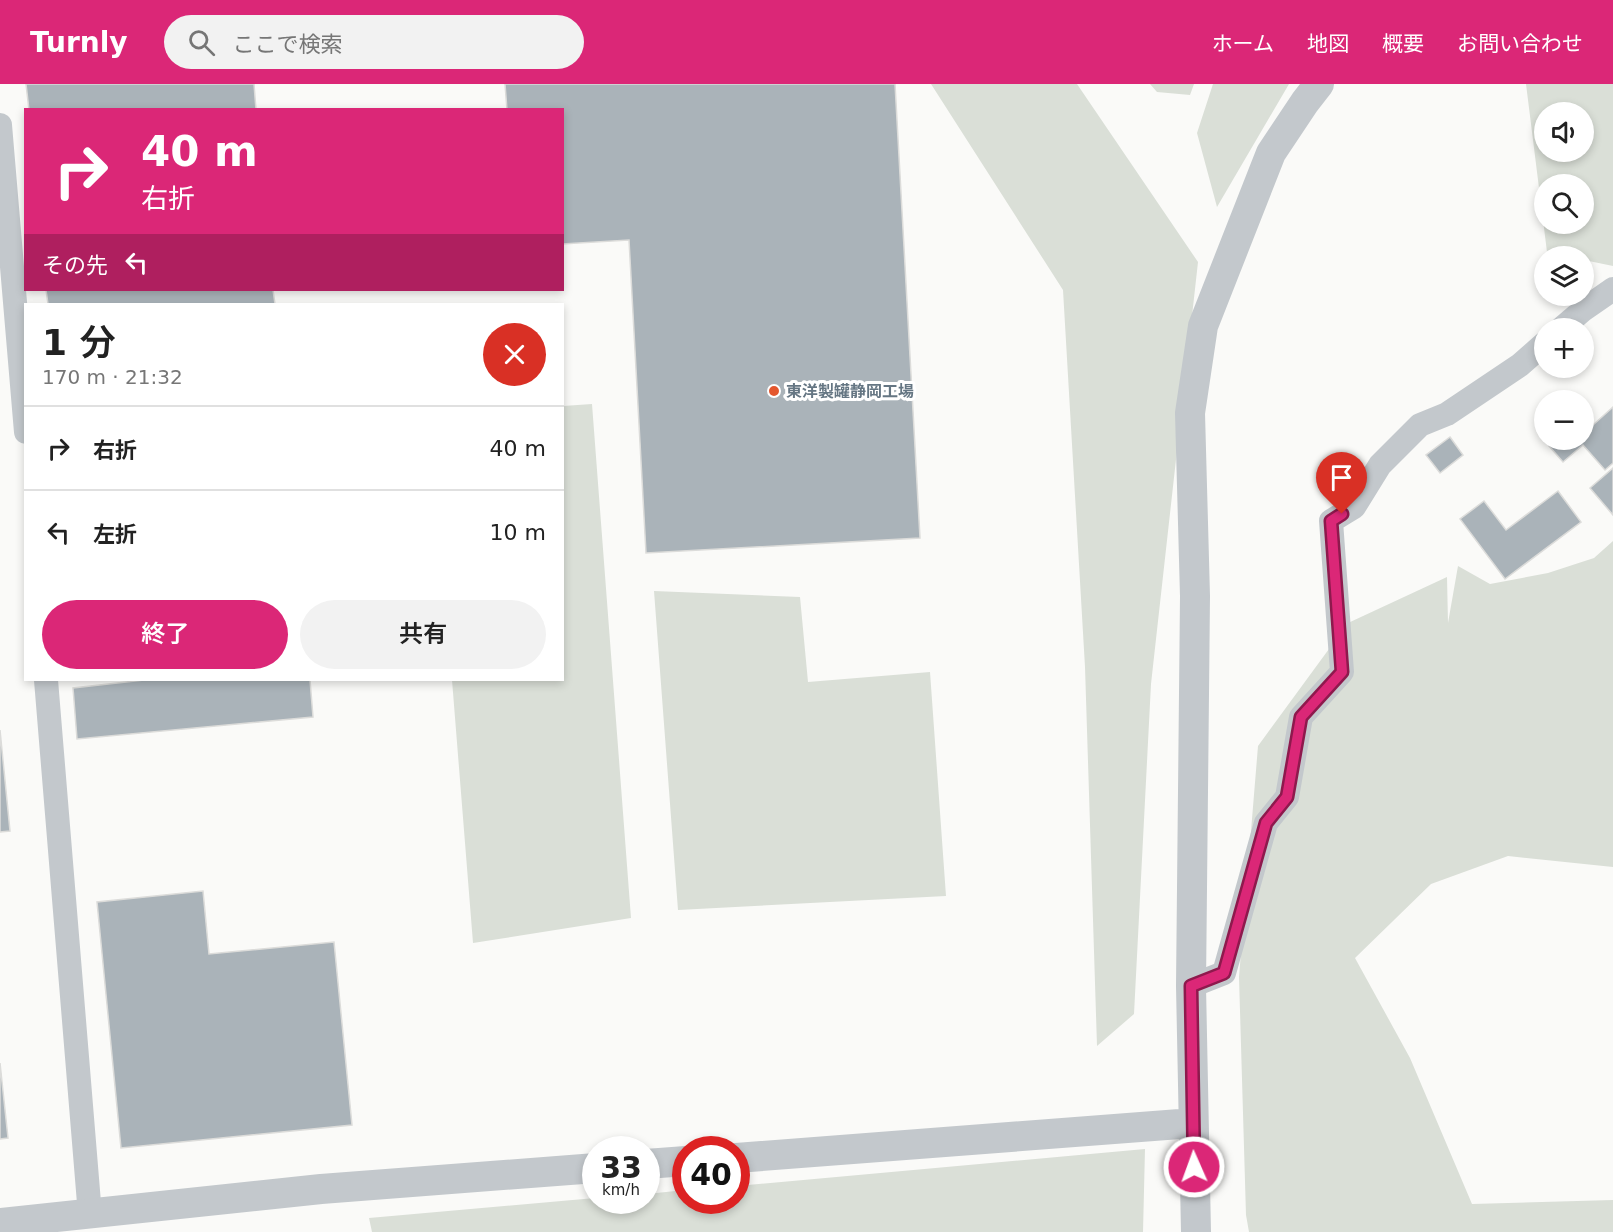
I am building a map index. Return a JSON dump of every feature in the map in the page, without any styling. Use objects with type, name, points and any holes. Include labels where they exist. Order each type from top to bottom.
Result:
[{"type":"street","points":[[1196,1232],[1191,986],[1195,596],[1190,414],[1203,326],[1271,153],[1319,84]]},
{"type":"street","points":[[0,125],[24,408]]},
{"type":"street","points":[[1574,318],[1613,289]]},
{"type":"street","points":[[1191,986],[1224,973],[1266,823],[1287,797],[1301,717],[1342,672],[1331,521],[1354,507],[1380,465],[1420,425],[1447,414],[1520,365],[1534,353]]},
{"type":"street","points":[[46,681],[90,1215]]},
{"type":"street","points":[[750,1157],[1193,1123]]},
{"type":"street","points":[[0,1223],[321,1189],[582,1169]]},
{"type":"shaded area","points":[[931,84],[1077,84],[1198,262],[1151,684],[1134,1014],[1097,1046],[1085,667],[1063,290]]},
{"type":"shaded area","points":[[1150,84],[1194,84],[1190,95],[1157,92]]},
{"type":"shaded area","points":[[1213,84],[1289,84],[1217,207],[1197,133]]},
{"type":"shaded area","points":[[1526,84],[1613,84],[1613,266],[1594,262],[1594,246],[1546,246],[1545,234],[1594,234],[1594,174],[1537,174],[1536,162],[1594,162],[1594,102],[1534,102],[1534,148]]},
{"type":"shaded area","points":[[592,404],[631,918],[473,943],[452,681],[564,681],[564,406]]},
{"type":"shaded area","points":[[1613,541],[1613,867],[1508,856],[1431,884],[1355,958],[1410,1058],[1472,1204],[1613,1200],[1613,1232],[1249,1232],[1246,1215],[1239,977],[1258,746],[1348,623],[1447,577],[1448,623],[1458,566],[1490,584],[1548,573],[1594,558]]},
{"type":"shaded area","points":[[654,591],[800,597],[808,682],[930,672],[946,896],[678,910]]},
{"type":"shaded area","points":[[1145,1149],[1143,1232],[372,1232],[369,1218],[582,1199],[582,1214],[660,1214],[660,1193],[672,1191],[672,1214],[750,1214],[750,1185]]},
{"type":"building","points":[[26,84],[254,84],[256,108],[29,108]]},
{"type":"building","name":"東洋製罐静岡工場","points":[[505,84],[895,84],[920,538],[646,553],[629,240],[564,244],[564,108],[507,108]]},
{"type":"building","points":[[46,291],[273,291],[275,303],[48,303]]},
{"type":"building","points":[[1613,407],[1613,463],[1605,470],[1587,450],[1594,450],[1594,424]]},
{"type":"building","points":[[1450,437],[1463,455],[1440,473],[1426,455]]},
{"type":"building","points":[[1552,450],[1577,450],[1563,462]]},
{"type":"building","points":[[1613,468],[1613,515],[1590,488]]},
{"type":"building","points":[[1558,491],[1581,522],[1505,579],[1460,519],[1484,501],[1506,530]]},
{"type":"building","points":[[135,681],[310,681],[313,717],[77,739],[73,688]]},
{"type":"building","points":[[0,730],[10,831],[0,832]]},
{"type":"building","points":[[203,891],[209,954],[334,942],[352,1125],[121,1148],[97,902]]},
{"type":"building","points":[[0,1063],[8,1138],[0,1139]]},
{"type":"place","name":"東洋製罐静岡工場","points":[[774,391]]},
{"type":"route","points":[[1194,1167],[1191,986],[1224,973],[1266,823],[1287,797],[1301,717],[1342,672],[1331,521],[1342,514]]}]
